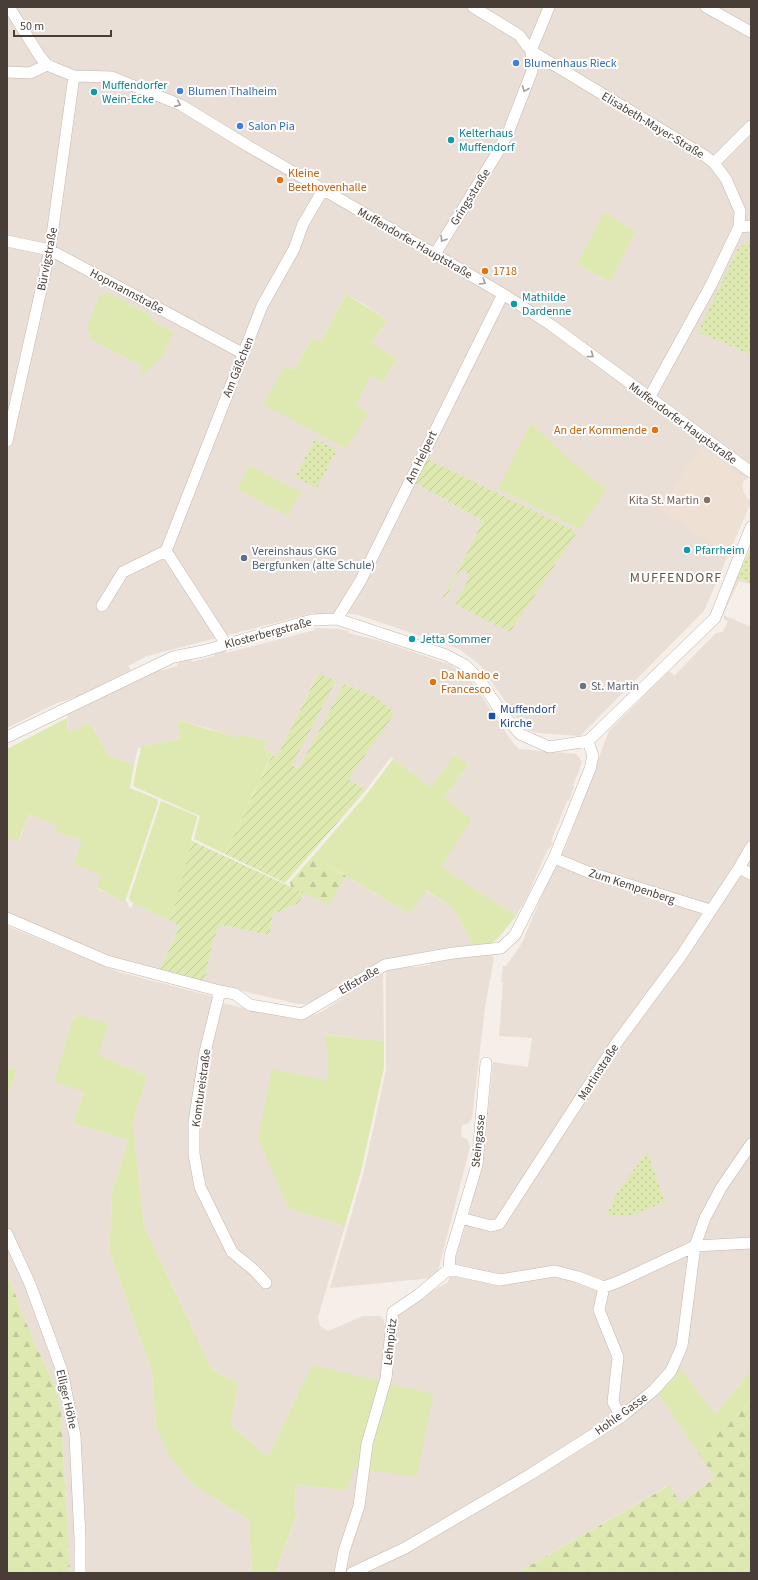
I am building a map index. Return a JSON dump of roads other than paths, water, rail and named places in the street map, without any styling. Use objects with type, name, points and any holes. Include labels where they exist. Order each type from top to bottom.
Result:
[{"type":"street","points":[[9,7],[39,55],[47,65],[74,76]]},
{"type":"street","points":[[473,7],[519,35],[531,51]]},
{"type":"street","points":[[531,51],[548,7]]},
{"type":"street","points":[[706,7],[751,32]]},
{"type":"street","name":"Elisabeth-Mayer-Straße","points":[[531,51],[705,156],[714,163],[726,179],[740,211],[739,227]]},
{"type":"street","name":"Gringsstraße","points":[[434,254],[496,155],[508,133],[532,71],[531,51]]},
{"type":"street","points":[[7,72],[30,73],[47,65]]},
{"type":"street","name":"Muffendorfer Hauptstraße","points":[[74,76],[112,77],[181,105],[248,146],[503,294],[551,325],[751,472]]},
{"type":"street","name":"Bürvigstraße","points":[[7,441],[50,250],[74,76]]},
{"type":"street","points":[[714,163],[751,126]]},
{"type":"street","name":"Am Gäßchen","points":[[166,551],[262,306],[294,249],[303,224],[323,190]]},
{"type":"street","points":[[649,398],[711,285],[739,227],[751,226]]},
{"type":"street","name":"Hopmannstraße","points":[[7,241],[50,250],[244,354]]},
{"type":"street","name":"Am Helpert","points":[[337,619],[360,580],[503,294]]},
{"type":"street","points":[[588,741],[715,618],[751,527]]},
{"type":"street","points":[[102,606],[123,572],[166,551],[226,644]]},
{"type":"street","name":"Klosterbergstraße","points":[[7,737],[114,684],[173,657],[203,651],[312,620],[337,619],[446,655],[465,665],[480,680],[501,712],[520,734],[549,747],[588,741]]},
{"type":"street","name":"Elfstraße","points":[[7,918],[107,961],[235,994],[250,1005],[302,1014],[385,965],[501,948],[514,935],[554,858],[590,769],[593,756],[588,741]]},
{"type":"street","name":"Martinstraße","points":[[461,1218],[491,1226],[499,1224],[615,1045],[681,956],[739,868],[751,847]]},
{"type":"street","name":"Zum Kempenberg","points":[[554,858],[588,872],[710,910]]},
{"type":"street","points":[[739,868],[751,874]]},
{"type":"street","name":"Komtureistraße","points":[[220,991],[205,1052],[200,1083],[194,1122],[194,1154],[200,1187],[232,1252],[254,1270],[266,1283]]},
{"type":"street","name":"Steingasse","points":[[461,1218],[477,1165],[486,1063]]},
{"type":"street","name":"Hohle Gasse","points":[[352,1573],[418,1541],[532,1474],[621,1416],[654,1390],[671,1370],[682,1346],[695,1246],[705,1218],[720,1188],[751,1144]]},
{"type":"street","points":[[461,1218],[450,1255],[449,1269],[500,1280],[555,1271],[578,1277],[604,1287],[695,1246],[751,1243]]},
{"type":"street","name":"Elliger Höhe","points":[[7,1234],[30,1284],[62,1371],[75,1436],[80,1538],[80,1573]]},
{"type":"street","name":"Lehnpütz","points":[[340,1573],[344,1551],[359,1506],[367,1444],[386,1378],[393,1312],[449,1269]]},
{"type":"street","points":[[604,1287],[599,1310],[618,1357],[613,1402],[621,1416]]},
{"type":"place","name":"Blumenhaus Rieck","points":[[516,63]]},
{"type":"place","name":"Blumen Thalheim","points":[[180,91]]},
{"type":"place","name":"Muffendorfer Wein-Ecke","points":[[94,92]]},
{"type":"place","name":"Salon Pia","points":[[240,126]]},
{"type":"place","name":"Kelterhaus Muffendorf","points":[[451,140]]},
{"type":"place","name":"Kleine Beethovenhalle","points":[[280,180]]},
{"type":"place","name":"1718","points":[[485,271]]},
{"type":"place","name":"Mathilde Dardenne","points":[[514,304]]},
{"type":"place","name":"An der Kommende","points":[[655,430]]},
{"type":"place","name":"Kita St. Martin","points":[[707,500]]},
{"type":"place","name":"Pfarrheim","points":[[687,550]]},
{"type":"place","name":"Vereinshaus GKG Bergfunken (alte Schule)","points":[[244,558]]},
{"type":"place","name":"Jetta Sommer","points":[[412,639]]},
{"type":"place","name":"Da Nando e Francesco","points":[[433,682]]},
{"type":"place","name":"St. Martin","points":[[583,686]]},
{"type":"place","name":"Muffendorf Kirche","points":[[492,716]]},
{"type":"district","name":"MUFFENDORF","points":[[676,577]]}]
